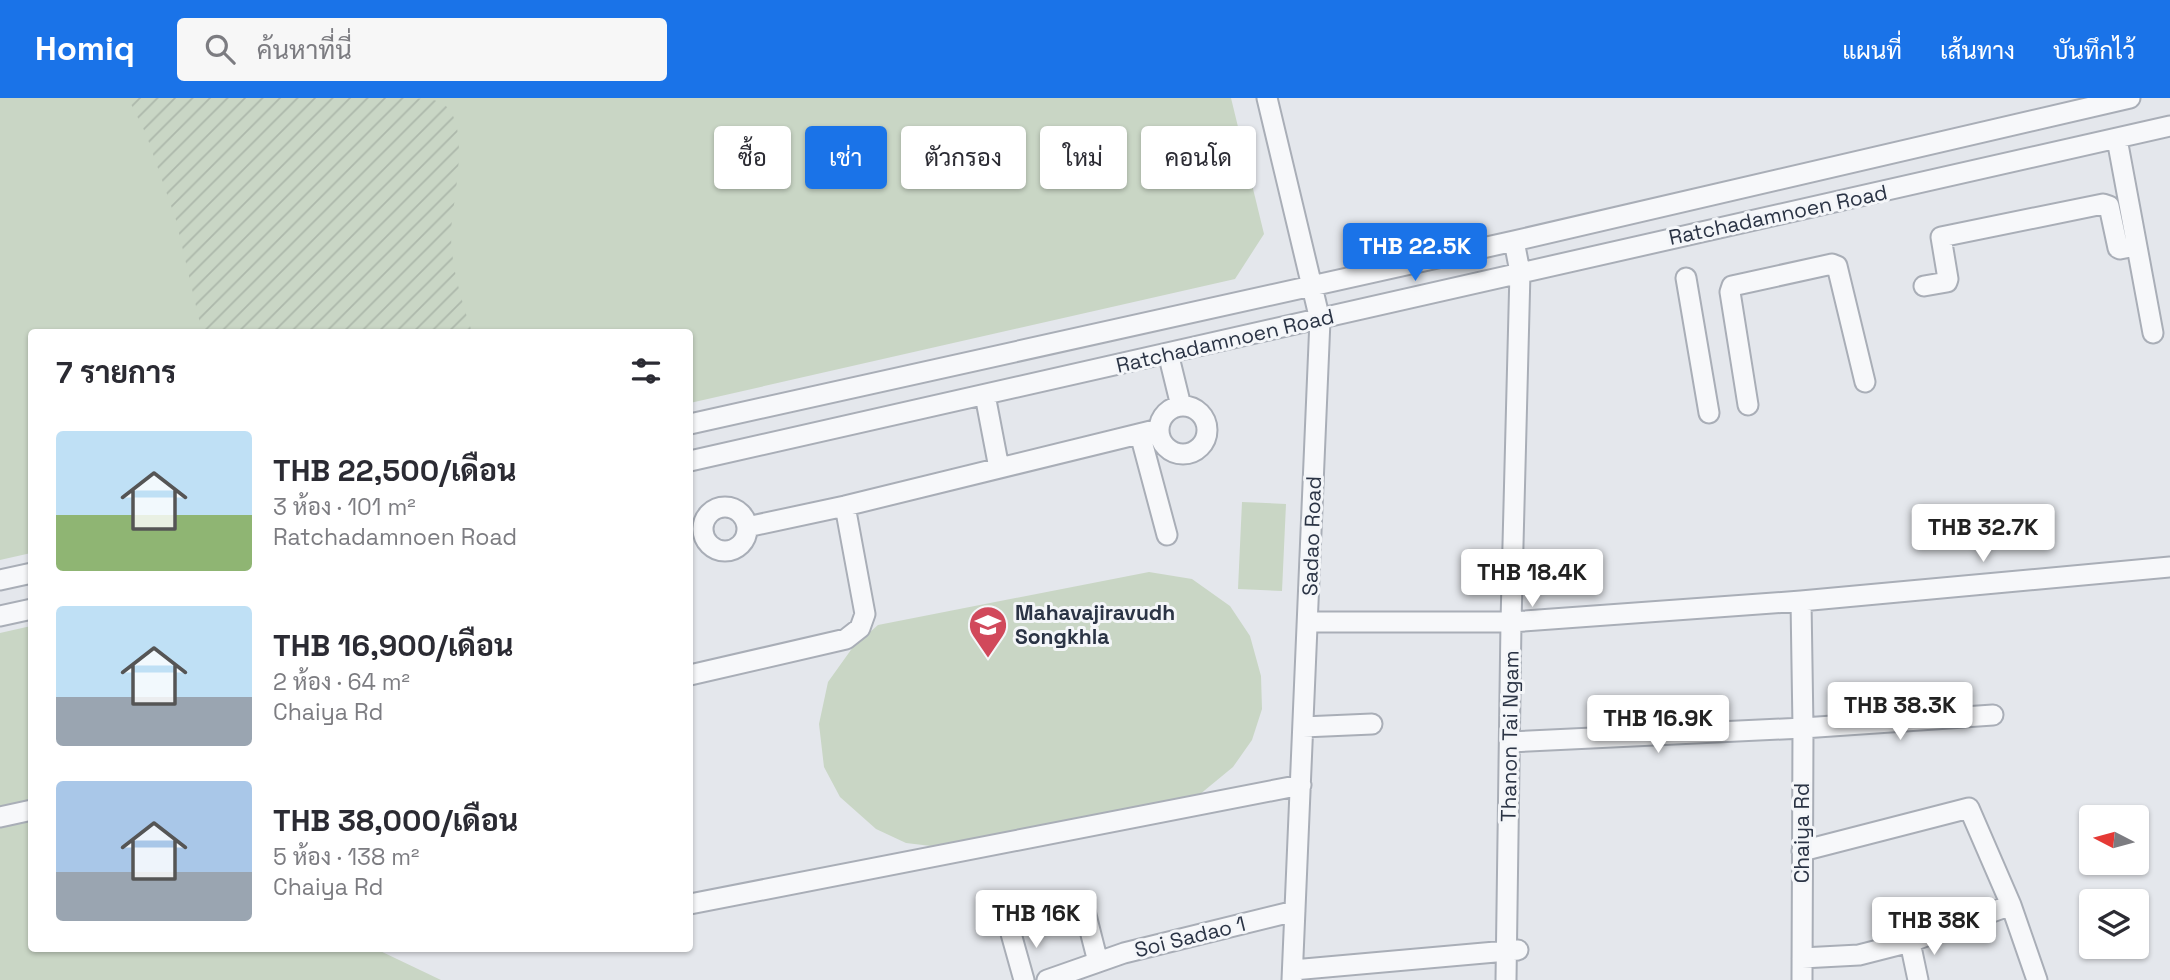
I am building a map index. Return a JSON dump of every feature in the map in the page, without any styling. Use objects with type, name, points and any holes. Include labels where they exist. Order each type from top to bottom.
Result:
[{"type":"street","name":"Sadao Road","points":[[1266,98],[1320,320],[1292,975]]},
{"type":"street","name":"Ratchadamnoen Road","points":[[693,423],[1514,241],[2130,98]]},
{"type":"street","name":"Ratchadamnoen Road","points":[[693,460],[2170,126]]},
{"type":"street","points":[[2117,139],[2153,333]]},
{"type":"street","points":[[1924,286],[1947,282],[1941,237],[2104,204],[2109,206],[2118,248],[2136,246]]},
{"type":"street","name":"Thanon Tai Ngam","points":[[1506,980],[1513,951],[1511,622],[1520,272],[1514,241]]},
{"type":"street","points":[[1748,405],[1730,292],[1732,286],[1832,264],[1837,266],[1865,382]]},
{"type":"street","points":[[1685,278],[1709,413]]},
{"type":"street","points":[[1168,353],[1181,406]]},
{"type":"street","points":[[985,395],[999,468]]},
{"type":"street","points":[[747,527],[845,506],[1149,432],[1166,413],[1181,406],[1197,411],[1203,417],[1206,429],[1202,445],[1196,451],[1179,454],[1169,451],[1149,432]]},
{"type":"street","points":[[1149,432],[1167,535]]},
{"type":"street","points":[[723,506],[738,510],[747,527],[743,542],[729,551],[712,548],[696,537],[709,513],[723,506]]},
{"type":"street","points":[[693,674],[846,639],[860,628],[865,614],[845,506]]},
{"type":"street","points":[[1308,621],[1511,622],[1801,601],[2170,567]]},
{"type":"street","points":[[0,580],[28,574]]},
{"type":"street","name":"Chaiya Rd","points":[[1801,601],[1802,980]]},
{"type":"street","points":[[0,616],[28,610]]},
{"type":"street","points":[[1510,741],[1803,728],[1993,715]]},
{"type":"street","points":[[1303,727],[1372,724]]},
{"type":"street","points":[[693,903],[1301,785]]},
{"type":"street","points":[[1802,851],[1969,808],[2011,905],[2037,980]]},
{"type":"street","points":[[0,817],[28,811]]},
{"type":"street","points":[[1802,958],[1858,955],[1910,943],[2011,905]]},
{"type":"street","points":[[1084,911],[1098,962]]},
{"type":"street","name":"Soi Sadao 1","points":[[1047,980],[1124,953],[1295,911]]},
{"type":"street","points":[[1010,930],[1024,980]]},
{"type":"street","points":[[1910,943],[1918,980]]},
{"type":"street","points":[[1292,975],[1513,951]]},
{"type":"green space","points":[[0,98],[1231,98],[1238,126],[1141,126],[1141,189],[1253,189],[1264,234],[1235,279],[693,402],[693,329],[28,329],[28,554],[0,560]]},
{"type":"green space","points":[[128,98],[405,98],[437,101],[449,109],[456,123],[459,142],[451,238],[458,286],[471,329],[201,329],[176,220],[146,134]]},
{"type":"green space","points":[[1242,502],[1286,504],[1282,591],[1238,589]]},
{"type":"green space","points":[[1149,572],[1192,579],[1230,606],[1250,636],[1261,676],[1262,709],[1252,740],[1233,767],[1199,795],[931,846],[906,843],[876,829],[840,797],[824,767],[819,724],[828,682],[853,647],[878,625]]},
{"type":"green space","points":[[28,627],[28,952],[382,952],[441,980],[0,980],[0,633]]},
{"type":"place","name":"Mahavajiravudh Songkhla","points":[[988,659]]}]
